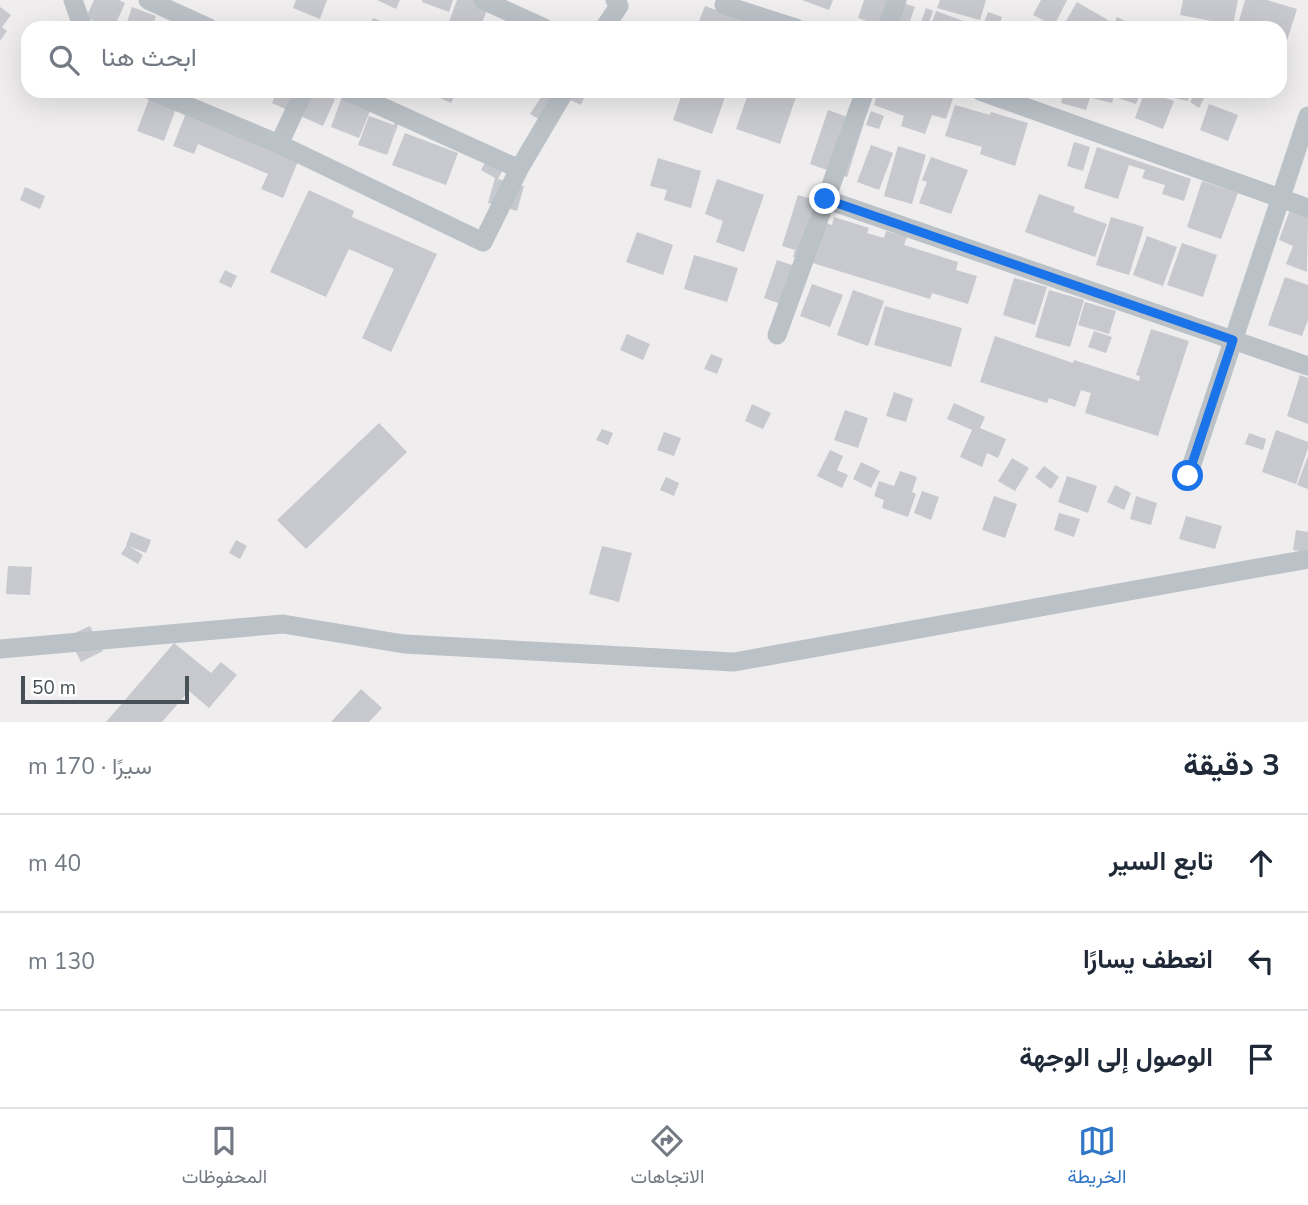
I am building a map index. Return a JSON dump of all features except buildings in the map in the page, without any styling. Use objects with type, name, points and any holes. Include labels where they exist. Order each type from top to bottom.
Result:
[{"type":"street","points":[[73,0],[80,21]]},
{"type":"street","points":[[148,0],[194,21]]},
{"type":"street","points":[[482,0],[528,21]]},
{"type":"street","points":[[609,21],[619,6],[615,0]]},
{"type":"street","points":[[890,21],[897,0]]},
{"type":"street","points":[[724,5],[774,21]]},
{"type":"street","points":[[169,98],[279,144],[483,242],[519,169],[561,98]]},
{"type":"street","points":[[279,144],[301,98]]},
{"type":"street","points":[[362,98],[519,169]]},
{"type":"street","points":[[776,335],[861,98]]},
{"type":"street","points":[[1000,98],[1308,208]]},
{"type":"street","points":[[1188,476],[1308,116]]},
{"type":"street","points":[[825,199],[1308,366]]},
{"type":"street","points":[[0,649],[283,624],[404,644],[734,662],[1308,559]]},
{"type":"route","points":[[825,199],[1233,340],[1188,476]]}]
